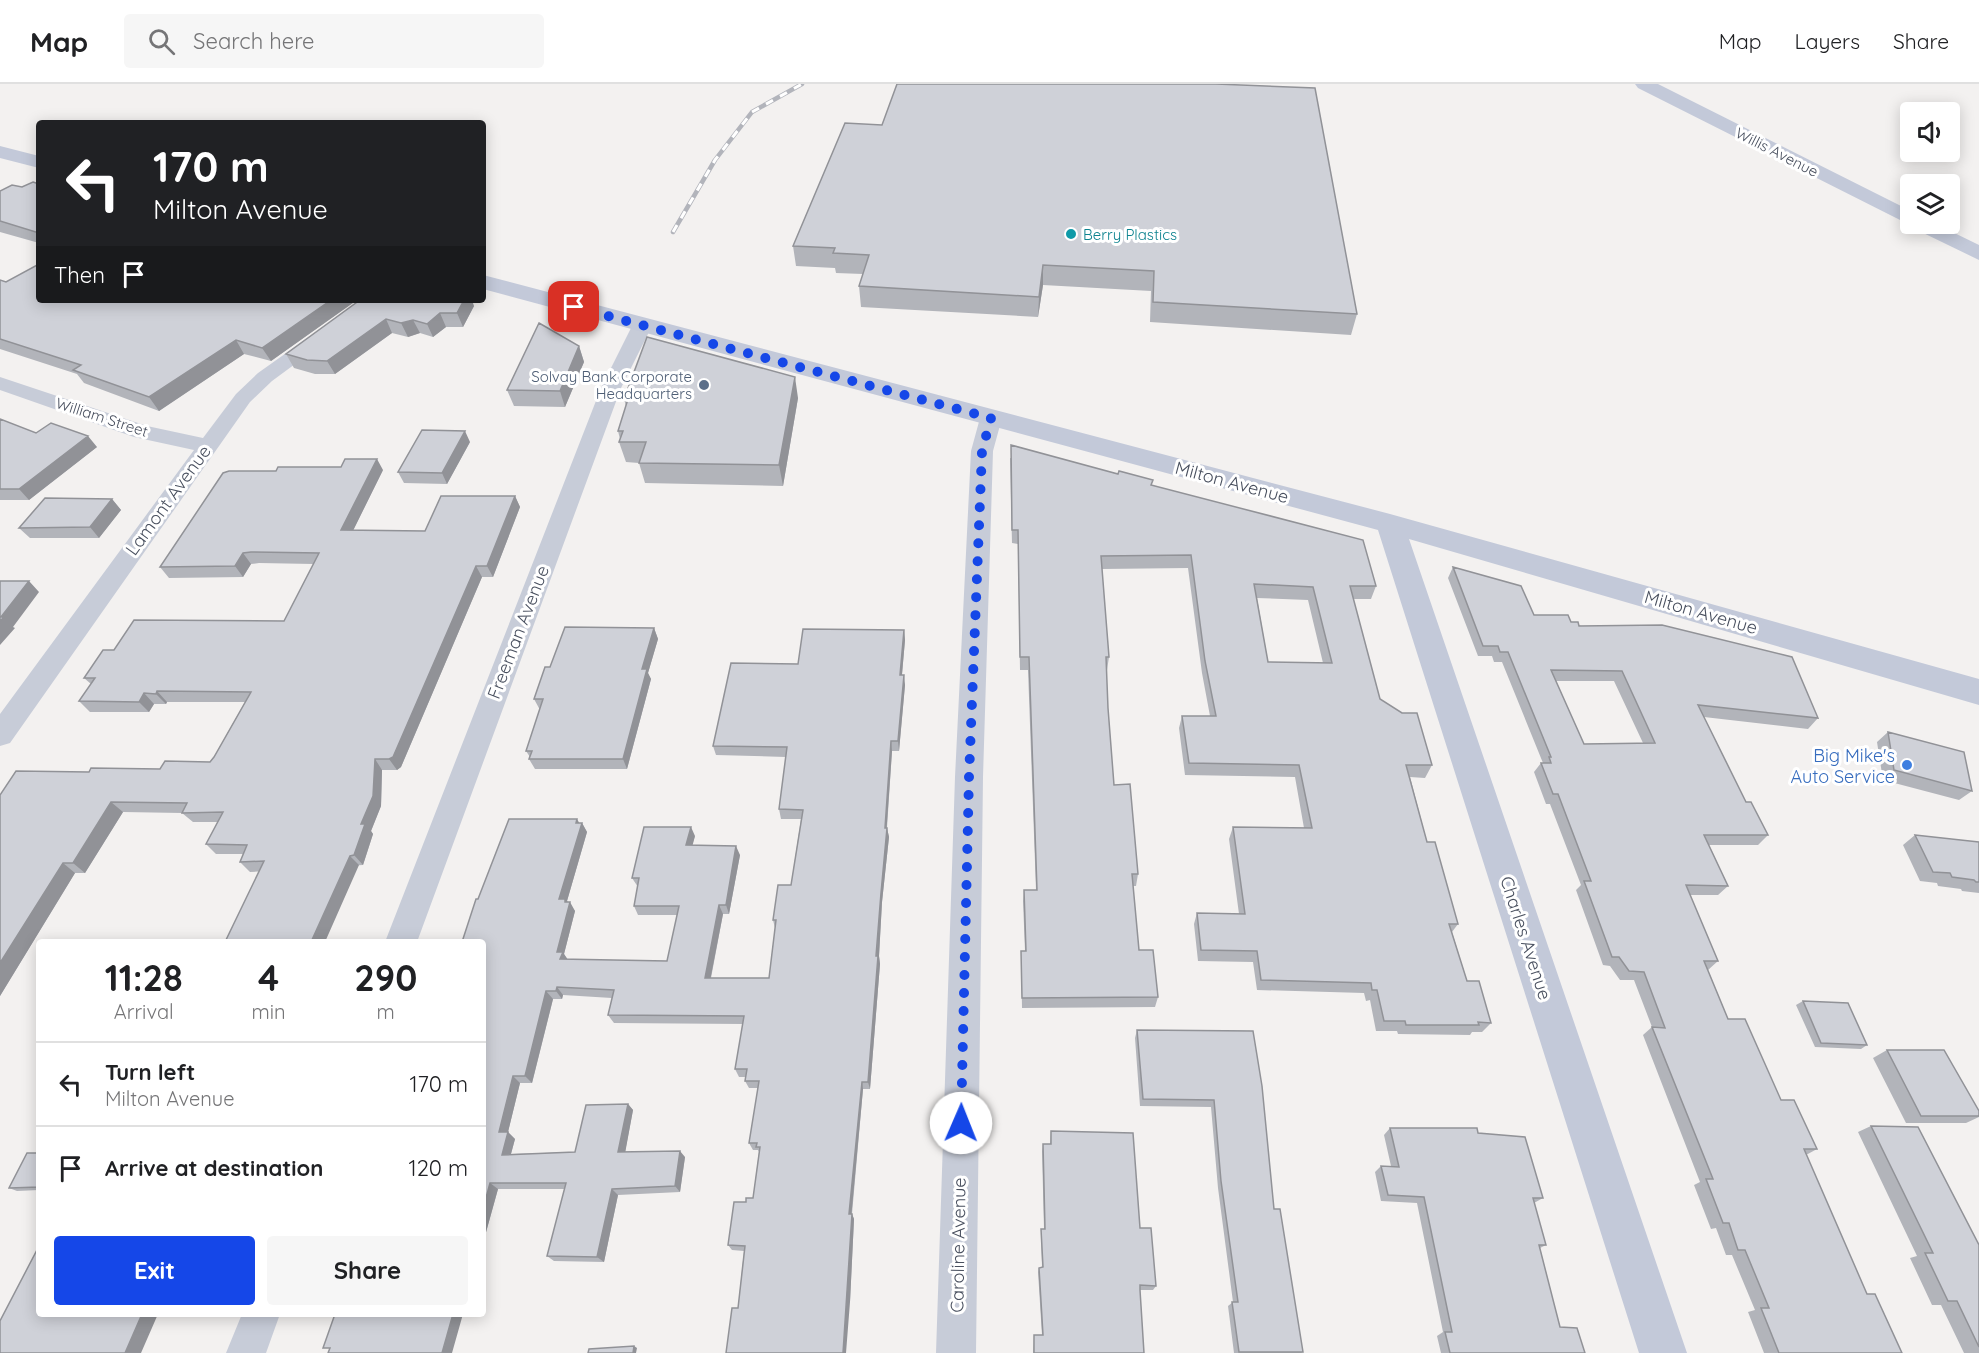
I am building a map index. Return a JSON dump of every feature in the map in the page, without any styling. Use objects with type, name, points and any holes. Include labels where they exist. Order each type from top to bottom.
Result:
[{"type":"main road","name":"Willis Avenue","points":[[1644,84],[1900,213]]},
{"type":"main road","points":[[0,152],[36,161]]},
{"type":"main road","points":[[1940,234],[1979,253]]},
{"type":"main road","name":"Milton Avenue","points":[[486,283],[1390,524],[1979,692]]},
{"type":"main road","name":"Charles Avenue","points":[[1390,524],[1663,1353]]},
{"type":"street","name":"Lamont Avenue","points":[[0,735],[206,446],[243,398],[266,377],[369,303]]},
{"type":"street","name":"Freeman Avenue","points":[[403,939],[611,388],[642,326]]},
{"type":"street","name":"William Street","points":[[0,383],[142,432],[206,446]]},
{"type":"street","name":"Caroline Avenue","points":[[956,1353],[969,777],[982,451],[991,418]]},
{"type":"street","points":[[246,1353],[260,1317]]},
{"type":"building","name":"Berry Plastics","points":[[897,84],[1216,84],[1315,88],[1357,314],[1153,302],[1154,271],[1043,265],[1039,297],[859,286],[869,255],[833,253],[835,248],[793,246],[845,123],[882,125]]},
{"type":"building","points":[[36,183],[36,232],[0,221],[0,191],[12,185],[22,187]]},
{"type":"building","points":[[36,266],[36,303],[327,303],[262,348],[236,340],[149,397],[73,370],[81,365],[0,339],[0,280],[6,282]]},
{"type":"building","points":[[356,303],[462,303],[457,313],[440,313],[427,324],[413,320],[401,323],[386,319],[327,361],[307,360],[286,354]]},
{"type":"building","points":[[539,323],[579,346],[560,391],[507,390]]},
{"type":"building","points":[[647,337],[795,377],[779,465],[639,463],[646,442],[619,442],[623,431],[618,431],[628,399],[624,399]]},
{"type":"building","points":[[0,419],[36,433],[51,423],[88,436],[19,489],[0,489]]},
{"type":"building","points":[[422,430],[465,431],[442,473],[398,472]]},
{"type":"building","points":[[1011,445],[1118,474],[1119,471],[1153,480],[1151,485],[1363,540],[1376,586],[1350,586],[1380,699],[1402,713],[1417,713],[1432,765],[1406,765],[1427,842],[1435,842],[1458,924],[1449,924],[1467,981],[1479,981],[1491,1023],[1406,1025],[1405,1021],[1384,1021],[1377,990],[1372,990],[1371,983],[1261,980],[1257,951],[1201,950],[1197,913],[1245,914],[1233,827],[1312,828],[1299,765],[1189,763],[1182,716],[1216,716],[1205,661],[1191,555],[1101,556],[1109,657],[1106,657],[1114,785],[1130,784],[1138,874],[1132,874],[1139,950],[1153,950],[1158,997],[1022,998],[1021,951],[1026,951],[1024,890],[1037,890],[1029,657],[1020,657],[1018,530],[1012,530]],"holes":[[[1254,584],[1313,587],[1332,663],[1268,662]]]},
{"type":"building","points":[[345,459],[377,459],[341,530],[425,531],[441,496],[515,496],[487,566],[476,566],[393,757],[375,759],[373,796],[361,824],[365,824],[354,855],[350,856],[312,939],[226,939],[264,861],[240,862],[247,845],[206,844],[223,812],[182,813],[187,803],[111,802],[73,863],[63,863],[0,963],[0,795],[16,771],[89,772],[91,768],[160,769],[165,761],[210,762],[251,692],[157,691],[156,694],[144,693],[139,702],[79,701],[95,678],[84,678],[103,650],[114,650],[134,620],[284,621],[319,553],[251,552],[243,553],[235,566],[160,567],[223,473],[276,471],[278,467],[341,467]]},
{"type":"building","points":[[45,498],[112,499],[90,527],[19,528]]},
{"type":"building","points":[[1453,567],[1521,586],[1534,615],[1568,615],[1571,622],[1578,622],[1579,626],[1662,625],[1792,657],[1818,718],[1698,705],[1746,802],[1751,802],[1768,835],[1704,835],[1728,886],[1686,885],[1718,961],[1704,961],[1728,1019],[1745,1019],[1781,1100],[1794,1100],[1817,1149],[1804,1149],[1867,1294],[1875,1294],[1902,1353],[1779,1353],[1761,1308],[1769,1308],[1745,1250],[1738,1250],[1729,1223],[1723,1223],[1706,1179],[1713,1179],[1652,1027],[1665,1028],[1644,972],[1629,971],[1619,957],[1612,957],[1584,881],[1591,881],[1558,794],[1553,794],[1541,763],[1551,763],[1549,757],[1551,757],[1508,652],[1500,652],[1498,646],[1483,646]],"holes":[[[1551,670],[1622,671],[1655,743],[1584,744]]]},
{"type":"building","points":[[0,581],[29,581],[0,621]]},
{"type":"building","points":[[565,627],[654,628],[642,669],[647,669],[623,759],[529,759],[532,751],[526,751],[543,699],[534,699],[545,667],[550,667]]},
{"type":"building","points":[[803,629],[904,630],[900,675],[904,675],[898,741],[891,741],[885,828],[887,828],[868,1082],[862,1082],[849,1214],[852,1214],[843,1353],[726,1353],[732,1308],[738,1308],[745,1246],[728,1245],[734,1202],[746,1202],[746,1198],[753,1198],[760,1147],[756,1147],[757,1143],[749,1143],[759,1081],[745,1081],[747,1069],[735,1069],[744,1016],[608,1015],[614,990],[557,987],[556,991],[546,991],[525,1076],[513,1076],[499,1132],[508,1132],[502,1155],[575,1152],[586,1105],[628,1104],[618,1152],[680,1151],[675,1186],[612,1189],[597,1257],[547,1256],[566,1183],[490,1183],[486,1198],[486,939],[463,939],[476,899],[478,899],[509,819],[577,819],[576,823],[582,823],[559,899],[570,902],[557,952],[563,952],[560,959],[667,961],[679,906],[634,906],[639,878],[632,878],[644,827],[691,827],[686,845],[736,846],[726,905],[719,905],[705,978],[769,978],[778,885],[791,885],[803,810],[779,809],[787,747],[713,746],[731,663],[798,664]]},
{"type":"building","points":[[1888,732],[1964,752],[1972,791],[1894,770]]},
{"type":"building","points":[[1915,835],[1979,842],[1979,882],[1952,877],[1950,873],[1933,872]]},
{"type":"building","points":[[1803,1001],[1848,1003],[1867,1045],[1821,1043]]},
{"type":"building","points":[[1137,1030],[1253,1031],[1262,1086],[1274,1209],[1280,1209],[1303,1352],[1239,1352],[1232,1302],[1238,1302],[1221,1181],[1214,1100],[1143,1099]]},
{"type":"building","points":[[1887,1050],[1944,1050],[1979,1111],[1979,1116],[1921,1116]]},
{"type":"building","points":[[1871,1126],[1918,1127],[1979,1245],[1979,1347],[1957,1301],[1948,1301],[1925,1253],[1933,1253]]},
{"type":"building","points":[[1390,1128],[1477,1128],[1478,1133],[1525,1137],[1543,1198],[1533,1198],[1546,1245],[1539,1245],[1560,1327],[1577,1328],[1585,1353],[1450,1353],[1445,1332],[1452,1332],[1424,1197],[1388,1195],[1381,1166],[1399,1167]]},
{"type":"building","points":[[1051,1131],[1133,1133],[1140,1228],[1151,1228],[1156,1286],[1140,1285],[1144,1353],[1034,1353],[1034,1335],[1043,1335],[1039,1268],[1043,1267],[1041,1229],[1045,1229],[1043,1144],[1051,1144]]},
{"type":"building","points":[[27,1153],[36,1153],[36,1187],[9,1188]]},
{"type":"building","points":[[36,1252],[36,1317],[141,1317],[125,1353],[0,1353],[0,1321]]},
{"type":"building","points":[[334,1317],[452,1317],[442,1353],[328,1353],[330,1348],[323,1348]]},
{"type":"building","points":[[634,1346],[633,1353],[588,1353],[589,1349]]},
{"type":"railway","points":[[673,232],[715,160],[752,112],[802,84]]},
{"type":"place","name":"Berry Plastics","points":[[1071,234]]},
{"type":"place","name":"Solvay Bank Corporate Headquarters","points":[[704,385]]},
{"type":"place","name":"Big Mike's Auto Service","points":[[1907,765]]},
{"type":"route","points":[[574,307],[991,418],[982,451],[969,777],[961,1123]]}]
